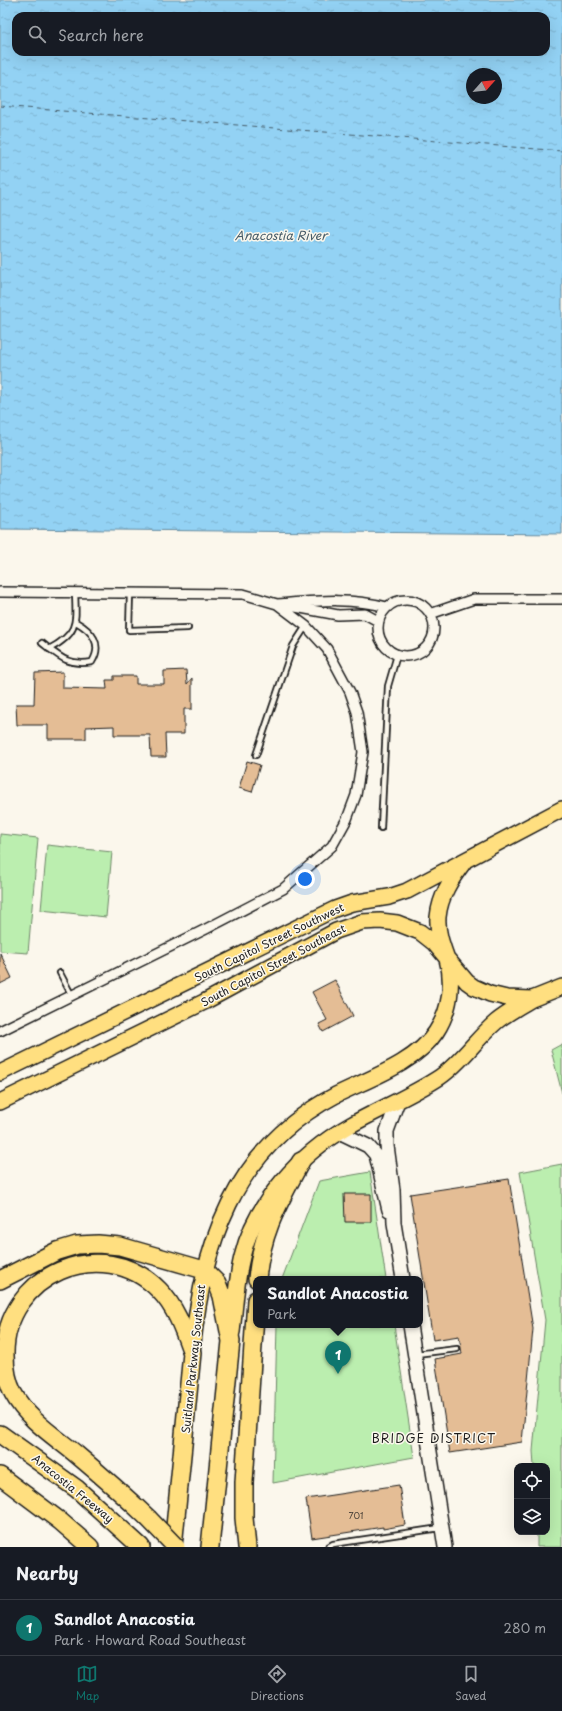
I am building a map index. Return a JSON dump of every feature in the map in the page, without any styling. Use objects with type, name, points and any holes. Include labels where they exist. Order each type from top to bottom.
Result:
[{"type":"highway","points":[[257,1276],[267,1228],[302,1161]]},
{"type":"highway","points":[[0,1280],[48,1254],[66,1248],[87,1244],[120,1246],[204,1270],[213,1279],[219,1289],[231,1341],[210,1547]]},
{"type":"highway","points":[[175,1547],[148,1518],[23,1408],[13,1393],[7,1377],[4,1347],[6,1335],[14,1313],[20,1303],[41,1281],[57,1271],[72,1266],[107,1264],[118,1266],[137,1274],[159,1290],[172,1306],[181,1323],[192,1354]]},
{"type":"highway","points":[[247,1547],[244,1518],[244,1482],[254,1328]]},
{"type":"highway","name":"Suitland Parkway Southeast","points":[[175,1547],[192,1354]]},
{"type":"highway","name":"Anacostia Freeway","points":[[0,1434],[77,1488],[141,1547]]},
{"type":"highway","points":[[0,1476],[42,1507],[90,1547]]},
{"type":"main road","name":"South Capitol Street Southwest","points":[[0,1073],[330,911],[352,903],[389,897],[407,891],[562,808]]},
{"type":"main road","name":"Suitland Parkway Southeast","points":[[192,1354],[198,1303],[204,1270],[215,1233],[237,1188],[254,1163],[274,1141],[296,1121],[321,1103],[410,1057],[432,1038],[441,1024],[448,1005],[451,980],[447,960],[438,932],[440,908],[442,898],[450,881],[467,858]]},
{"type":"main road","name":"South Capitol Street Southeast","points":[[0,1102],[204,1002],[345,926],[371,921],[388,921],[406,925],[426,936],[461,976],[482,991],[507,998],[532,999],[562,987]]},
{"type":"main road","points":[[231,1341],[239,1269],[246,1245],[255,1224],[268,1201],[284,1180],[302,1161],[338,1132],[398,1101],[447,1072],[496,1022],[532,999]]},
{"type":"street","points":[[0,592],[243,594],[277,604],[338,615],[365,614],[378,621]]},
{"type":"street","points":[[277,604],[338,599],[365,601],[387,607]]},
{"type":"street","points":[[430,614],[474,599],[562,599]]},
{"type":"street","points":[[405,600],[415,601],[424,606],[430,614],[434,622],[434,630],[428,646],[422,652],[414,655],[397,655],[389,651],[379,638],[378,621],[387,607],[395,602],[405,600]]},
{"type":"street","points":[[0,1031],[283,889],[332,846],[347,819],[356,794],[363,752],[357,712],[350,692],[327,649],[306,626],[277,604]]},
{"type":"street","points":[[398,1101],[389,1124],[387,1139],[393,1190],[394,1223],[402,1276]]},
{"type":"street","points":[[338,1132],[368,1146],[376,1155],[384,1192],[394,1223]]},
{"type":"street","points":[[410,1328],[445,1547]]},
{"type":"lane","points":[[48,648],[63,641],[76,622],[75,592]]},
{"type":"lane","points":[[130,593],[128,630],[188,628]]},
{"type":"lane","points":[[42,643],[68,662],[80,664],[92,662],[96,655],[97,648],[94,637],[88,630],[76,622]]},
{"type":"lane","points":[[256,755],[293,646],[306,626]]},
{"type":"lane","points":[[380,828],[388,686],[397,655]]},
{"type":"lane","points":[[60,973],[72,996]]},
{"type":"lane","points":[[414,1354],[457,1349]]},
{"type":"lane","points":[[328,1547],[333,1544],[442,1528]]},
{"type":"green space","points":[[0,834],[38,838],[28,953],[0,951]]},
{"type":"green space","points":[[47,845],[112,852],[106,917],[41,910]]},
{"type":"green space","points":[[562,1044],[562,1093],[551,1050]]},
{"type":"green space","points":[[562,1164],[562,1547],[537,1547],[537,1535],[550,1535],[550,1463],[534,1463],[533,1451],[545,1320],[520,1172]]},
{"type":"green space","points":[[370,1172],[386,1276],[283,1276],[319,1181]]},
{"type":"green space","points":[[277,1328],[394,1328],[414,1457],[273,1483]]},
{"type":"water","name":"Anacostia River","points":[[0,0],[562,0],[562,534],[0,529]]},
{"type":"building","points":[[186,670],[187,684],[192,678],[192,709],[184,709],[184,734],[165,734],[166,757],[151,757],[150,735],[114,735],[114,726],[86,727],[86,739],[48,739],[48,725],[17,725],[16,704],[34,704],[35,673],[63,672],[63,688],[107,689],[106,680],[114,680],[114,676],[136,676],[136,684],[164,684],[164,671]]},
{"type":"building","points":[[247,761],[260,765],[252,792],[239,788]]},
{"type":"building","points":[[0,953],[12,978],[0,984]]},
{"type":"building","points":[[335,980],[353,1016],[323,1032],[319,1024],[327,1020],[312,992]]},
{"type":"building","points":[[509,1179],[533,1329],[522,1442],[450,1453],[435,1359],[462,1354],[459,1336],[433,1340],[410,1194]]},
{"type":"building","points":[[344,1194],[371,1194],[371,1222],[345,1222]]},
{"type":"building","points":[[399,1485],[405,1525],[312,1538],[306,1499]]},
{"type":"ferry route","points":[[0,106],[562,151]]},
{"type":"place","name":"Sandlot Anacostia","points":[[338,1374]]},
{"type":"district","name":"BRIDGE DISTRICT","points":[[434,1438]]}]
